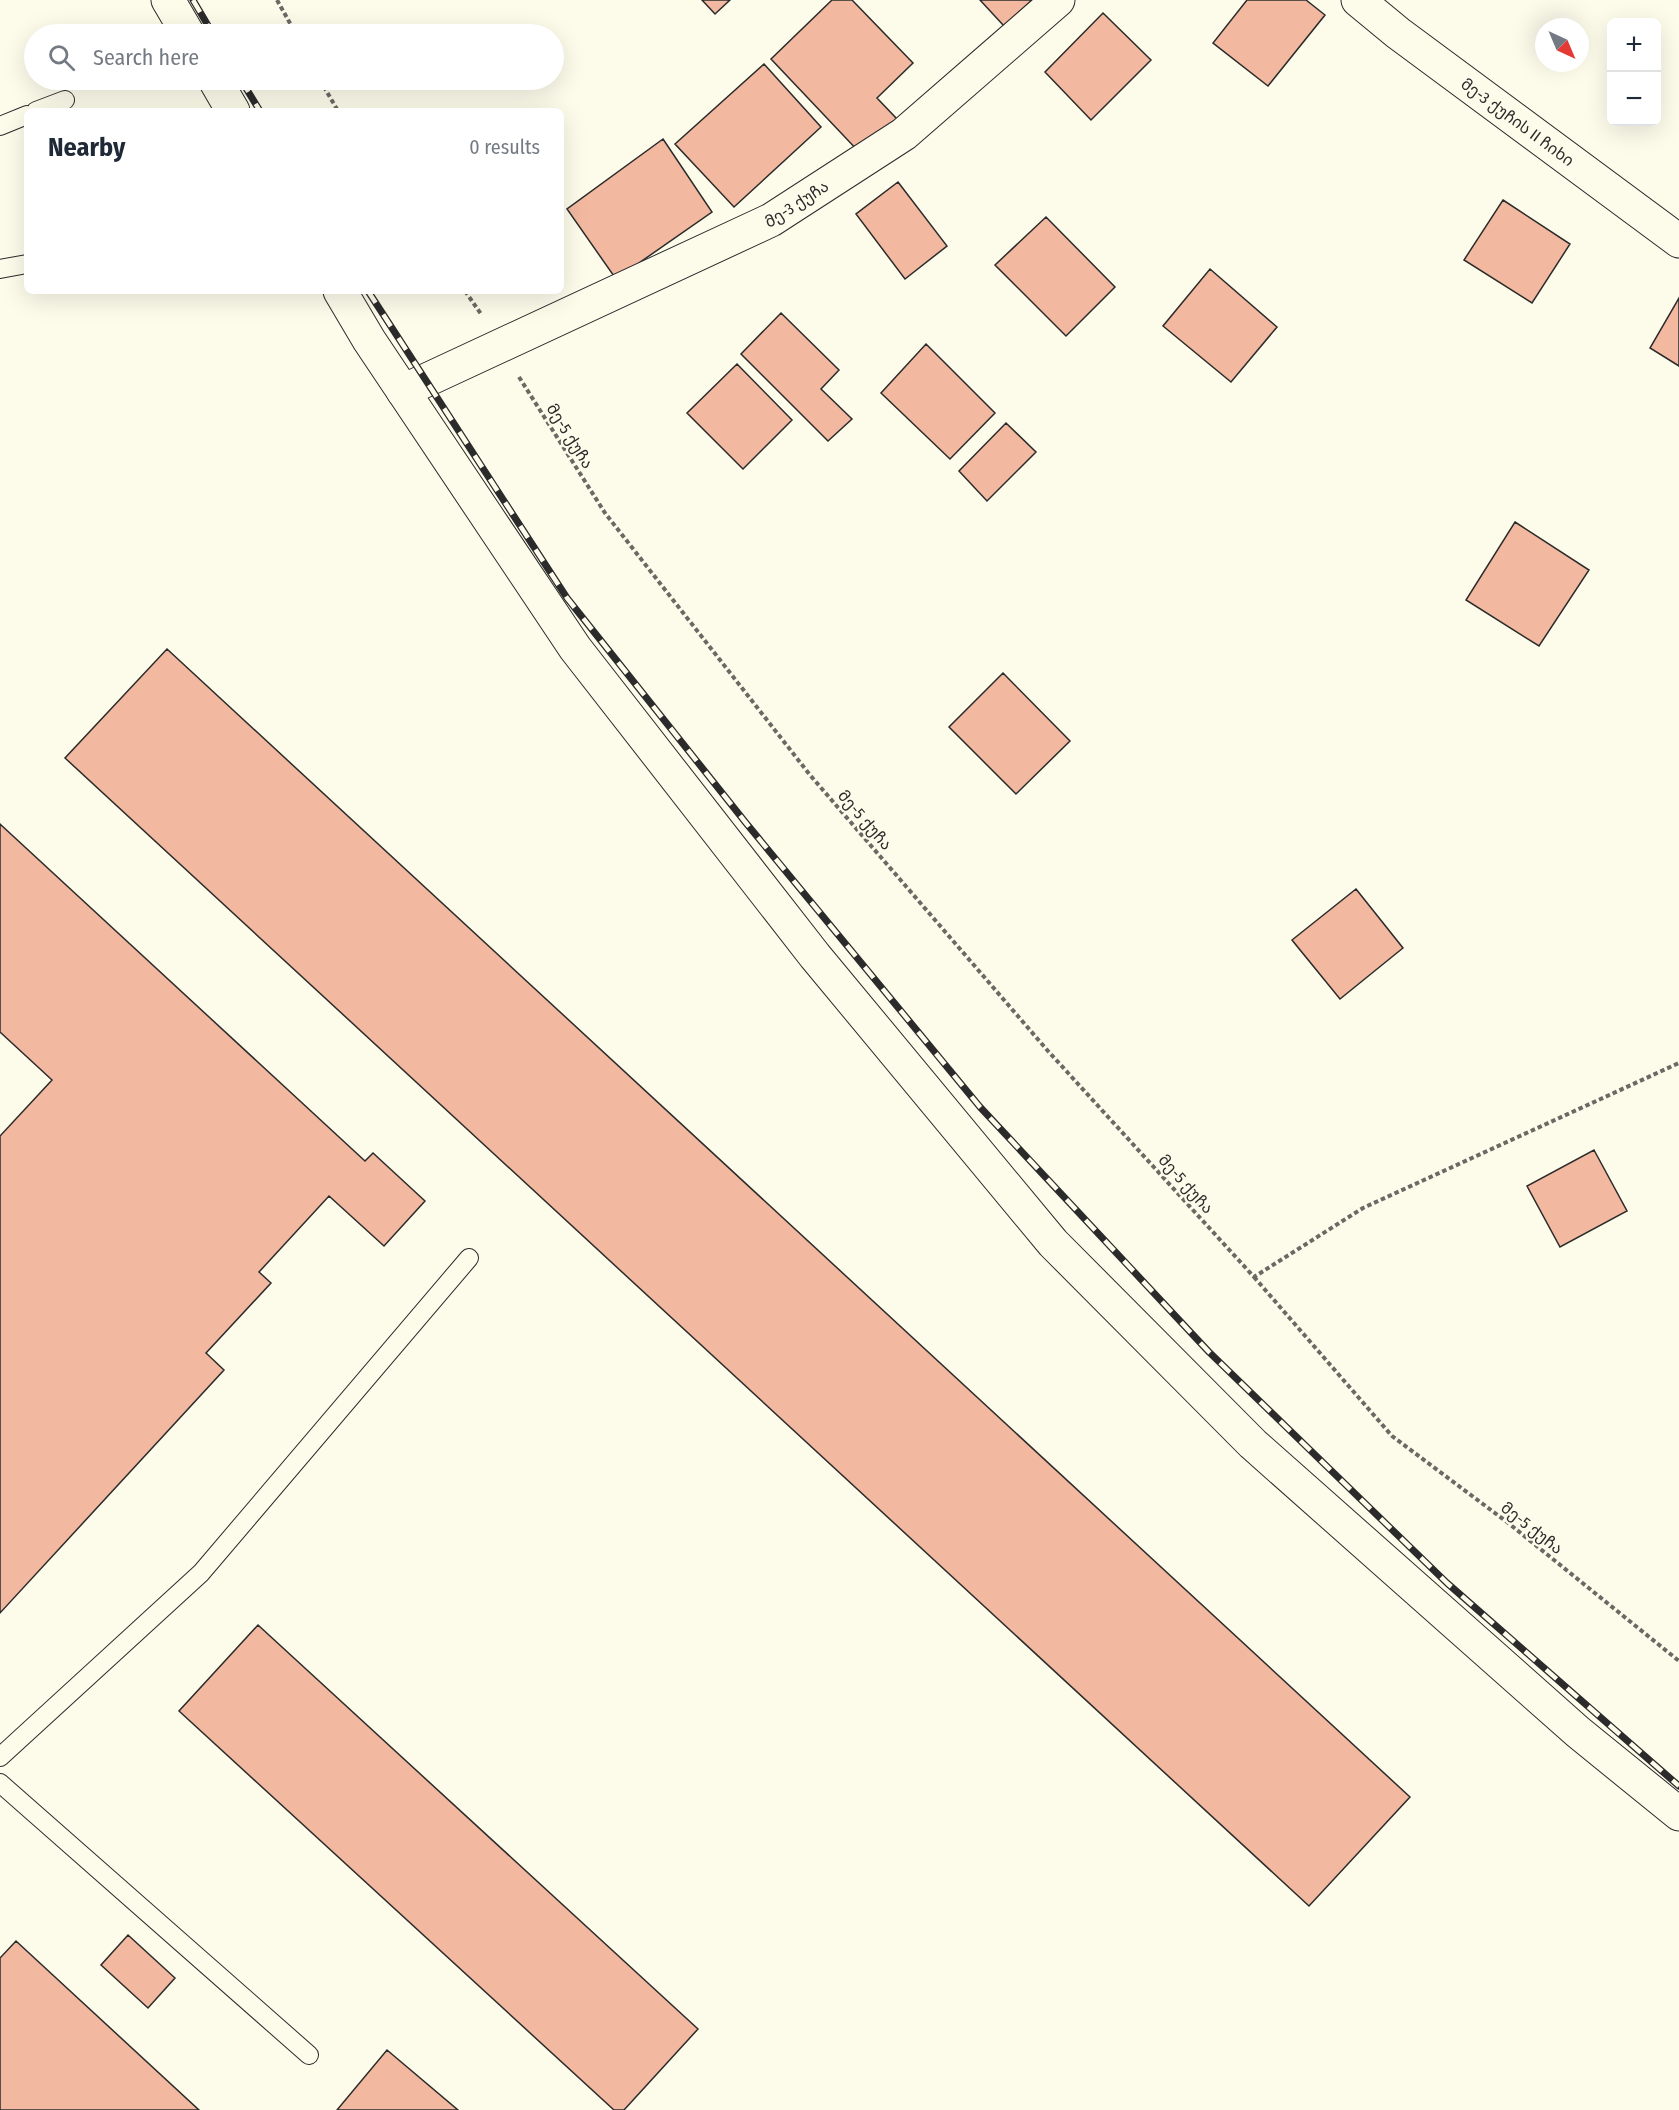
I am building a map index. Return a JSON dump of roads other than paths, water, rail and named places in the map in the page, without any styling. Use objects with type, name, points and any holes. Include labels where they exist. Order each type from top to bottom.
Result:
[{"type":"street","points":[[168,0],[182,24]]},
{"type":"street","name":"მე-3 ქუჩა","points":[[403,391],[771,220],[904,134],[1058,0]]},
{"type":"street","name":"მე-3 ქუჩის II ჩიხი","points":[[1358,0],[1398,33],[1679,241]]},
{"type":"street","points":[[220,90],[231,108]]},
{"type":"street","points":[[342,294],[369,340],[575,648],[815,956],[1053,1243],[1253,1444],[1578,1732],[1679,1814]]},
{"type":"lane","points":[[44,108],[65,100]]},
{"type":"lane","points":[[0,126],[24,116]]},
{"type":"lane","points":[[0,269],[24,265]]},
{"type":"lane","points":[[0,1757],[201,1573],[469,1258]]},
{"type":"lane","points":[[0,1783],[309,2055]]},
{"type":"railway","points":[[193,0],[207,24]]},
{"type":"railway","points":[[247,90],[258,108]]},
{"type":"railway","points":[[370,294],[567,598],[746,823],[980,1107],[1209,1352],[1447,1583],[1679,1786]]}]
